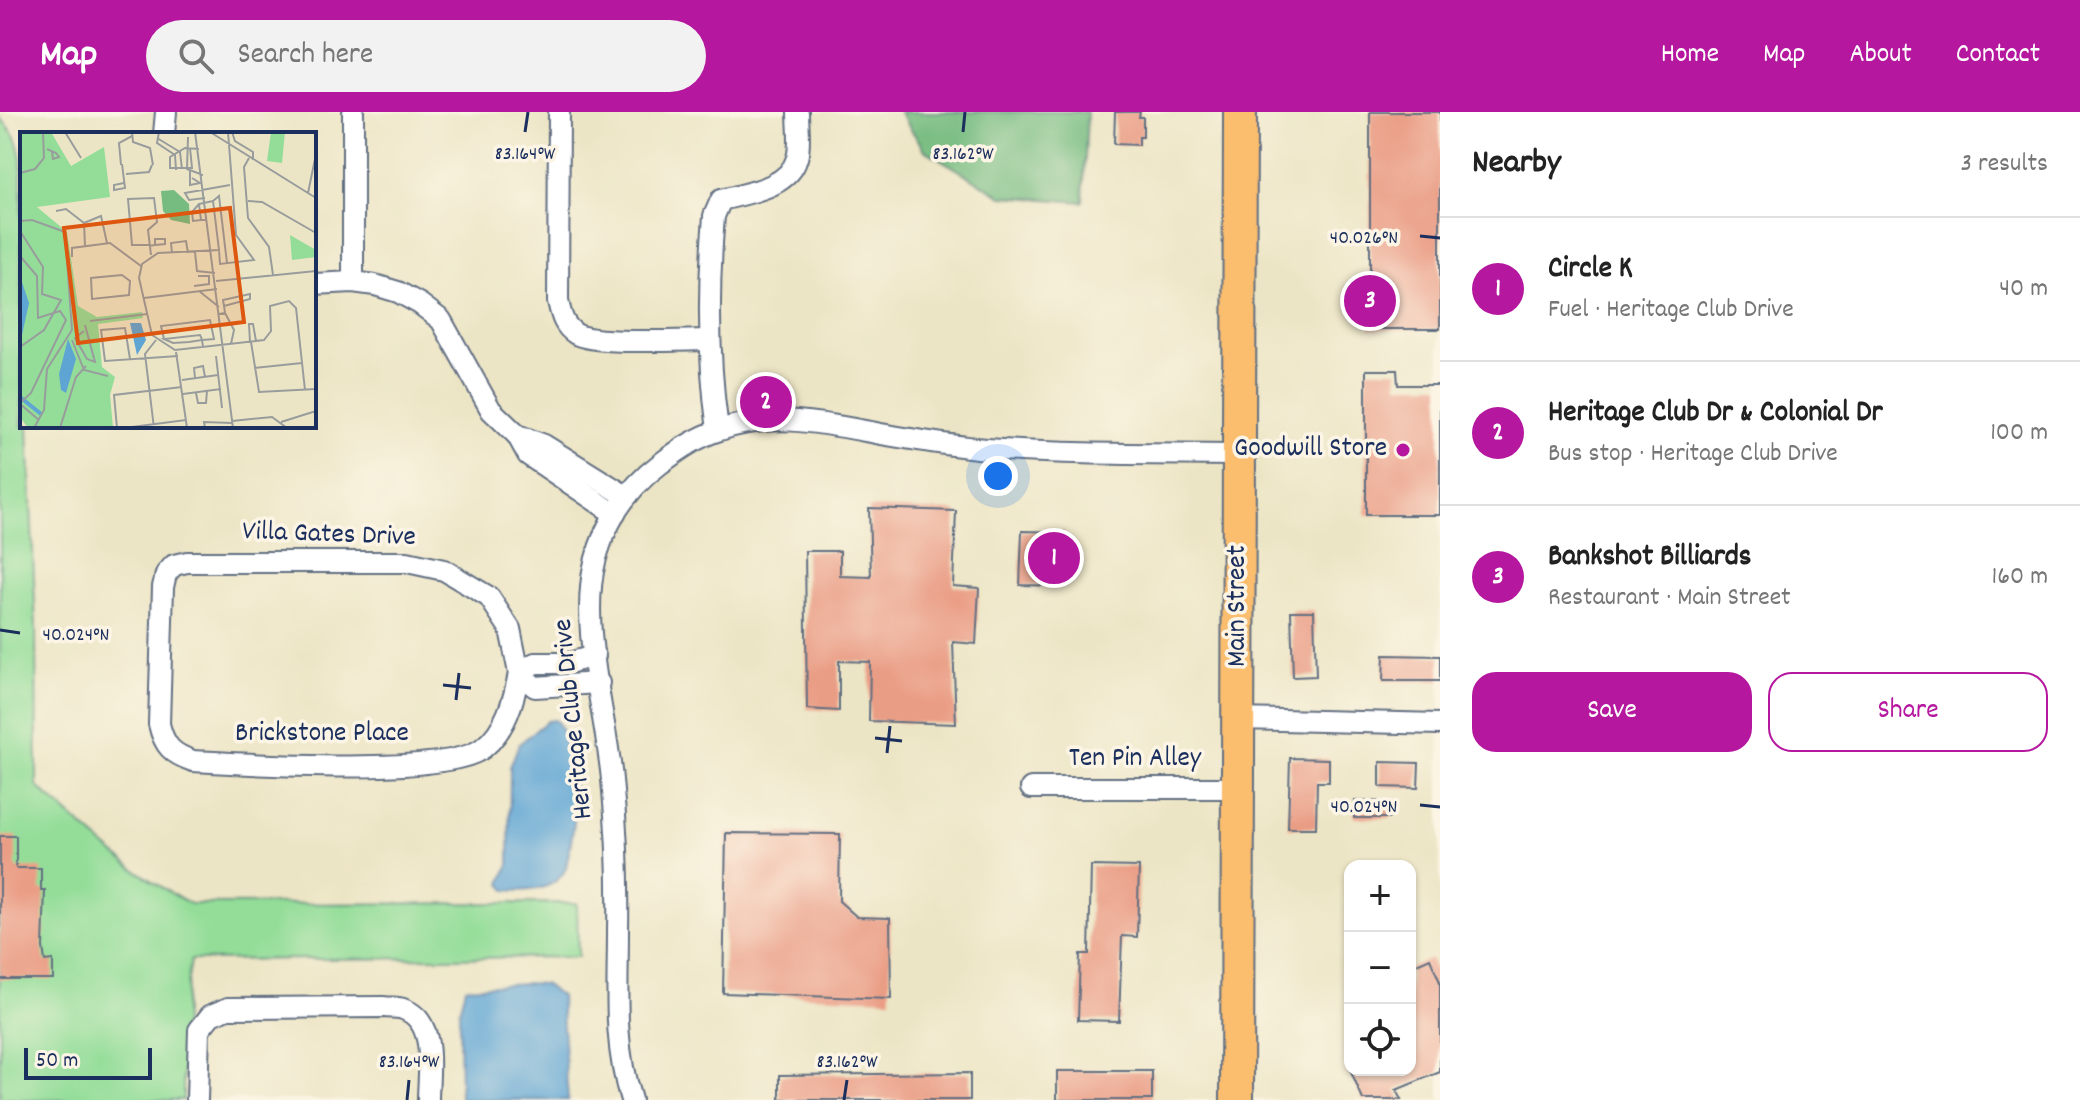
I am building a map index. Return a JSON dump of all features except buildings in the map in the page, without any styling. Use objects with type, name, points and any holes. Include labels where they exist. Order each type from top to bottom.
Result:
[{"type":"main road","name":"Main Street","points":[[1237,1100],[1240,112]]},
{"type":"street","points":[[164,132],[166,112]]},
{"type":"street","points":[[353,112],[353,282]]},
{"type":"street","points":[[559,112],[558,301],[562,320],[576,334],[595,339],[710,340]]},
{"type":"street","points":[[718,430],[711,384],[710,340],[714,216],[721,200],[764,188],[785,178],[797,158],[798,112]]},
{"type":"street","points":[[316,284],[353,282],[398,292],[441,320],[491,410],[517,435],[528,455],[615,514]]},
{"type":"street","name":"Heritage Club Drive","points":[[631,1100],[616,1025],[619,886],[612,779],[591,616],[594,564],[601,543],[626,496],[647,474],[678,451],[718,430],[759,421],[796,419],[949,445],[991,449],[1096,454],[1239,455]]},
{"type":"street","points":[[517,435],[544,445],[626,496]]},
{"type":"street","name":"Villa Gates Drive","points":[[160,659],[163,587],[166,574],[174,565],[255,560],[407,562],[444,570],[489,597],[510,629],[519,673]]},
{"type":"street","points":[[595,656],[568,663],[535,663],[519,673],[535,687],[599,683]]},
{"type":"street","name":"Brickstone Place","points":[[160,659],[159,724],[163,742],[176,755],[193,761],[238,764],[419,765],[464,758],[483,748],[498,732],[514,702],[519,673]]},
{"type":"street","points":[[1238,719],[1440,724]]},
{"type":"street","name":"Ten Pin Alley","points":[[1031,788],[1238,788]]},
{"type":"street","points":[[197,1100],[199,1030],[211,1015],[228,1008],[384,1007],[404,1009],[424,1029],[427,1037],[428,1100]]},
{"type":"green space","points":[[899,112],[1087,112],[1083,202],[1002,196],[925,150]]},
{"type":"green space","points":[[0,118],[15,137],[20,155],[20,428],[28,428],[36,630],[37,786],[129,865],[191,904],[577,903],[578,957],[191,960],[184,1003],[183,1100],[0,1100]]},
{"type":"water","points":[[555,720],[563,735],[575,803],[566,868],[548,886],[523,891],[506,890],[501,884],[509,864],[510,767],[519,744],[547,721]]},
{"type":"water","points":[[544,984],[561,996],[568,1100],[460,1100],[459,1012],[465,987]]},
{"type":"place","name":"Bankshot Billiards","points":[[1370,301]]},
{"type":"place","name":"Heritage Club Dr & Colonial Dr","points":[[766,402]]},
{"type":"place","name":"Goodwill Store","points":[[1403,450]]},
{"type":"place","name":"Circle K","points":[[1054,558]]}]
